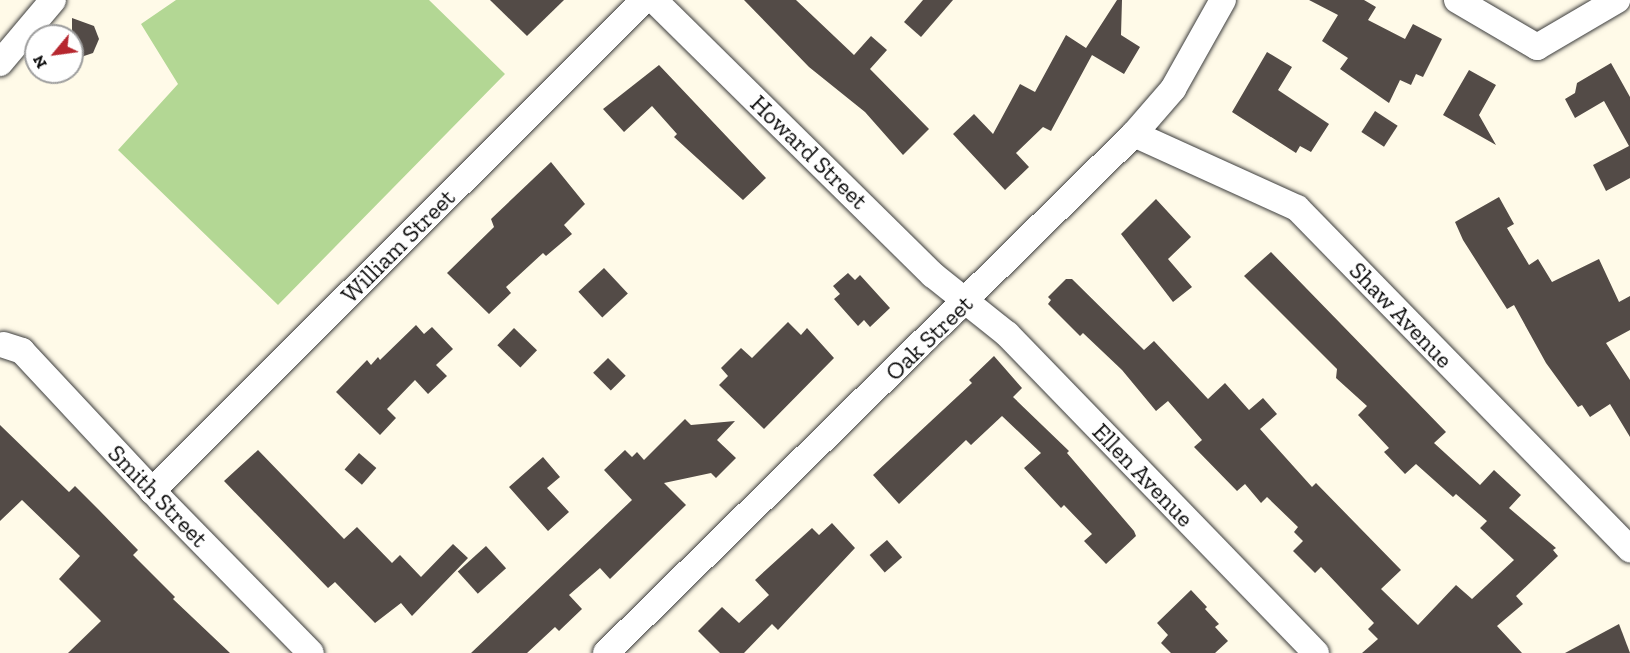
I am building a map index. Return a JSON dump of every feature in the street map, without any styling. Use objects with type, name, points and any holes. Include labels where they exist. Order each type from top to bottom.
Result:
[{"type":"street","points":[[0,63],[53,0]]},
{"type":"street","name":"William Street","points":[[152,491],[644,0]]},
{"type":"street","name":"Howard Street","points":[[654,0],[965,303]]},
{"type":"street","name":"Oak Street","points":[[606,653],[965,303],[1134,134],[1173,89],[1223,0]]},
{"type":"street","points":[[1457,0],[1537,47],[1617,0]]},
{"type":"street","name":"Shaw Avenue","points":[[1134,134],[1297,208],[1630,549]]},
{"type":"street","name":"Ellen Avenue","points":[[965,303],[1007,334],[1316,653]]},
{"type":"street","name":"Smith Street","points":[[1,341],[22,351],[152,491],[311,653]]},
{"type":"green space","points":[[176,0],[429,0],[505,74],[278,305],[118,150],[178,84],[141,24]]},
{"type":"building","points":[[490,0],[564,0],[527,36]]},
{"type":"building","points":[[744,0],[796,0],[854,55],[871,36],[887,50],[870,69],[929,129],[903,155],[865,112],[809,67]]},
{"type":"building","points":[[923,0],[953,0],[921,37],[904,22]]},
{"type":"building","points":[[1117,0],[1122,0],[1121,35],[1140,47],[1124,74],[1092,55],[1051,131],[1043,127],[1016,153],[1029,167],[1005,190],[953,134],[974,114],[993,134],[1020,84],[1035,92],[1066,35],[1086,48]]},
{"type":"building","points":[[1309,0],[1364,0],[1376,7],[1368,20],[1405,39],[1413,24],[1442,39],[1423,77],[1416,74],[1411,85],[1400,80],[1389,103],[1340,69],[1348,58],[1322,41],[1338,15]]},
{"type":"building","points":[[72,18],[94,26],[99,39],[93,53],[84,56],[84,24],[72,24]]},
{"type":"building","points":[[1267,52],[1292,67],[1278,90],[1329,124],[1311,152],[1300,146],[1296,153],[1232,112]]},
{"type":"building","points":[[1611,63],[1630,97],[1630,178],[1606,191],[1593,165],[1629,146],[1604,101],[1575,118],[1565,99],[1575,93],[1577,83]]},
{"type":"building","points":[[659,65],[766,178],[743,200],[674,137],[677,134],[652,106],[624,132],[603,109]]},
{"type":"building","points":[[1469,70],[1496,85],[1479,115],[1496,145],[1443,115]]},
{"type":"building","points":[[1375,111],[1398,126],[1384,147],[1361,132]]},
{"type":"building","points":[[551,162],[585,204],[564,225],[572,234],[546,256],[543,253],[506,287],[511,293],[489,314],[447,273],[494,227],[491,219]]},
{"type":"building","points":[[1499,197],[1514,224],[1507,228],[1529,265],[1538,259],[1552,282],[1599,259],[1619,302],[1630,296],[1630,330],[1606,343],[1630,380],[1630,437],[1610,404],[1590,417],[1582,405],[1578,407],[1546,363],[1514,305],[1507,309],[1463,240],[1455,222]]},
{"type":"building","points":[[1156,199],[1191,237],[1168,259],[1192,287],[1173,302],[1121,234]]},
{"type":"building","points":[[1271,252],[1446,432],[1434,443],[1480,485],[1494,470],[1521,495],[1509,508],[1556,548],[1553,550],[1558,556],[1516,596],[1523,604],[1497,626],[1522,653],[1362,653],[1378,639],[1368,629],[1374,623],[1321,567],[1315,573],[1293,551],[1303,541],[1294,532],[1298,527],[1267,497],[1261,503],[1245,484],[1237,491],[1194,447],[1202,440],[1168,401],[1156,411],[1122,370],[1083,333],[1080,336],[1048,304],[1051,300],[1048,297],[1066,279],[1072,279],[1144,350],[1154,341],[1208,399],[1225,383],[1249,410],[1263,398],[1277,414],[1260,429],[1312,487],[1316,483],[1401,570],[1381,589],[1418,625],[1456,585],[1472,599],[1514,560],[1480,528],[1487,521],[1456,494],[1453,497],[1416,464],[1405,474],[1384,452],[1389,448],[1358,415],[1367,406],[1336,378],[1337,369],[1244,276]]},
{"type":"building","points":[[604,268],[628,294],[602,317],[578,292]]},
{"type":"building","points":[[848,273],[855,280],[860,275],[890,308],[870,327],[864,320],[858,326],[834,299],[840,294],[833,286]]},
{"type":"building","points":[[788,322],[801,335],[807,328],[834,358],[764,429],[719,385],[728,376],[721,368],[741,348],[752,358]]},
{"type":"building","points":[[416,325],[424,334],[432,327],[453,349],[436,365],[447,376],[428,394],[415,380],[387,409],[396,418],[380,435],[336,392],[367,360],[371,365],[378,357],[380,360]]},
{"type":"building","points":[[514,328],[537,350],[520,367],[497,345]]},
{"type":"building","points":[[994,356],[1022,388],[1013,397],[1069,451],[1067,453],[1134,531],[1136,536],[1106,564],[1084,541],[1092,534],[1064,505],[1061,508],[1024,468],[1041,453],[1002,416],[971,445],[966,440],[899,504],[873,475],[972,383],[969,380]]},
{"type":"building","points":[[608,358],[626,376],[611,391],[593,373]]},
{"type":"building","points":[[685,419],[691,425],[735,421],[717,440],[736,458],[716,478],[711,473],[664,483],[686,505],[610,579],[600,568],[569,595],[582,609],[559,631],[555,627],[527,653],[471,653],[632,500],[604,470],[625,450],[632,457],[637,452],[644,460]]},
{"type":"building","points":[[0,425],[69,492],[75,486],[138,550],[133,555],[175,597],[173,599],[230,653],[68,653],[101,621],[59,579],[80,556],[22,500],[0,521]]},
{"type":"building","points":[[258,450],[344,539],[357,527],[392,563],[400,555],[421,577],[453,544],[468,558],[412,616],[401,603],[375,623],[335,582],[328,588],[224,481]]},
{"type":"building","points":[[359,453],[376,468],[362,485],[345,470]]},
{"type":"building","points":[[543,457],[560,477],[547,488],[569,512],[548,531],[509,487]]},
{"type":"building","points":[[832,523],[855,548],[778,630],[772,624],[744,653],[720,653],[698,631],[722,607],[739,623],[769,595],[755,580],[812,528],[819,535]]},
{"type":"building","points":[[887,540],[902,557],[885,572],[870,555]]},
{"type":"building","points":[[486,546],[506,568],[478,594],[458,571]]},
{"type":"building","points":[[1191,590],[1207,607],[1205,609],[1219,624],[1215,627],[1228,641],[1215,653],[1171,653],[1161,643],[1168,635],[1157,623]]},
{"type":"building","points":[[1619,624],[1630,653],[1565,653]]}]
